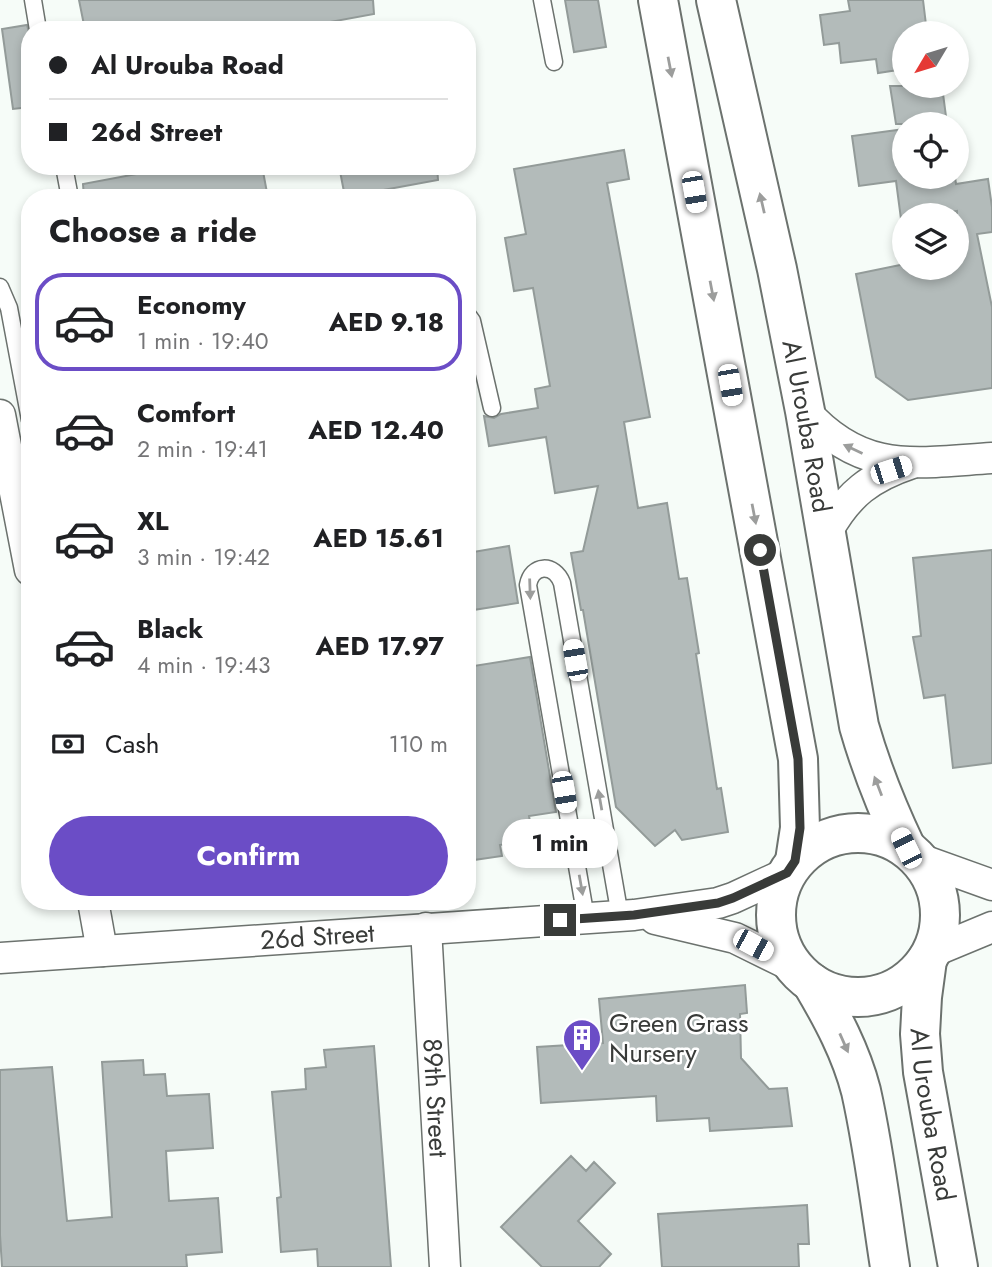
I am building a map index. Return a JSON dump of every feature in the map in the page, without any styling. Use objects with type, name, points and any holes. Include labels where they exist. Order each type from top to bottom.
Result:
[{"type":"main road","points":[[658,0],[798,759],[800,828],[791,867],[777,896],[776,921],[782,946],[832,1017],[861,1091],[890,1267]]},
{"type":"main road","name":"Al Urouba Road","points":[[716,0],[777,270],[805,411],[859,726],[887,809],[912,853]]},
{"type":"main road","points":[[791,867],[814,845],[836,835],[860,832],[884,837],[912,853],[928,871],[940,902],[938,936],[930,956],[910,979],[887,993],[862,998],[836,994],[803,975]]},
{"type":"main road","name":"Al Urouba Road","points":[[930,956],[922,997],[920,1034],[923,1072],[958,1267]]},
{"type":"street","points":[[805,411],[821,429],[841,444],[888,461],[912,463],[992,458]]},
{"type":"street","points":[[0,415],[21,506]]},
{"type":"street","points":[[827,532],[852,495],[891,470],[912,463]]},
{"type":"street","points":[[912,853],[992,886]]},
{"type":"street","name":"26d Street","points":[[0,958],[627,915],[718,903],[733,898],[791,867]]},
{"type":"street","points":[[95,910],[102,951]]},
{"type":"street","name":"26d Street","points":[[627,915],[735,938],[803,975]]},
{"type":"street","points":[[930,956],[992,927]]},
{"type":"street","name":"89th Street","points":[[426,928],[445,1267]]},
{"type":"lane","points":[[33,0],[36,21]]},
{"type":"lane","points":[[542,0],[554,62]]},
{"type":"lane","points":[[0,287],[9,308],[21,363]]},
{"type":"lane","points":[[476,338],[492,408]]},
{"type":"lane","points":[[586,918],[528,585],[535,570],[543,568],[552,569],[559,575],[562,583],[627,915]]},
{"type":"building","points":[[79,0],[373,0],[374,14],[336,21],[83,21]]},
{"type":"building","points":[[565,0],[598,0],[606,47],[574,52]]},
{"type":"building","points":[[848,0],[923,0],[926,21],[892,21],[892,71],[878,73],[876,59],[841,63],[839,43],[824,45],[820,15],[850,11]]},
{"type":"building","points":[[21,26],[21,108],[13,109],[2,29]]},
{"type":"building","points":[[890,86],[892,98],[944,98],[945,112],[894,112]]},
{"type":"building","points":[[892,131],[892,182],[859,186],[852,136]]},
{"type":"building","points":[[624,150],[629,179],[607,183],[650,417],[624,422],[638,508],[667,503],[679,579],[687,578],[717,789],[721,788],[728,832],[682,840],[675,830],[655,846],[616,807],[571,553],[583,551],[598,486],[555,493],[546,437],[489,446],[484,416],[494,418],[501,414],[538,408],[535,389],[550,386],[533,288],[514,291],[505,238],[526,234],[514,169]]},
{"type":"building","points":[[131,175],[264,175],[266,189],[83,189],[83,184]]},
{"type":"building","points":[[341,175],[438,175],[438,180],[389,189],[343,189]]},
{"type":"building","points":[[988,179],[992,232],[977,234],[992,307],[992,388],[908,400],[876,377],[856,274],[892,267],[892,280],[969,280],[969,203],[899,203],[897,189],[969,189],[969,182]]},
{"type":"building","points":[[509,546],[518,603],[476,610],[476,552]]},
{"type":"building","points":[[992,550],[992,763],[953,768],[945,695],[924,698],[913,637],[921,636],[913,558]]},
{"type":"building","points":[[530,657],[556,812],[529,816],[533,839],[500,845],[502,856],[476,860],[476,666]]},
{"type":"building","points":[[745,985],[747,1013],[740,1014],[741,1058],[769,1089],[787,1088],[792,1126],[710,1131],[709,1118],[657,1121],[656,1096],[541,1103],[537,1047],[603,1043],[599,999]]},
{"type":"building","points":[[374,1046],[391,1267],[318,1267],[317,1249],[281,1252],[277,1198],[281,1197],[272,1092],[306,1089],[305,1069],[326,1067],[324,1050]]},
{"type":"building","points":[[143,1060],[144,1075],[165,1074],[167,1096],[209,1094],[213,1148],[166,1151],[169,1201],[218,1198],[222,1252],[186,1255],[187,1267],[2,1267],[0,1070],[52,1067],[67,1221],[112,1217],[102,1062]]},
{"type":"building","points":[[571,1156],[586,1171],[594,1162],[615,1183],[578,1221],[611,1254],[599,1267],[542,1267],[501,1227]]},
{"type":"building","points":[[807,1205],[809,1244],[798,1244],[799,1267],[662,1267],[658,1214]]},
{"type":"place","name":"Green Grass Nursery","points":[[582,1072]]},
{"type":"route","points":[[560,920],[634,915],[718,903],[787,873],[795,861],[800,828],[798,759],[760,550]]}]
